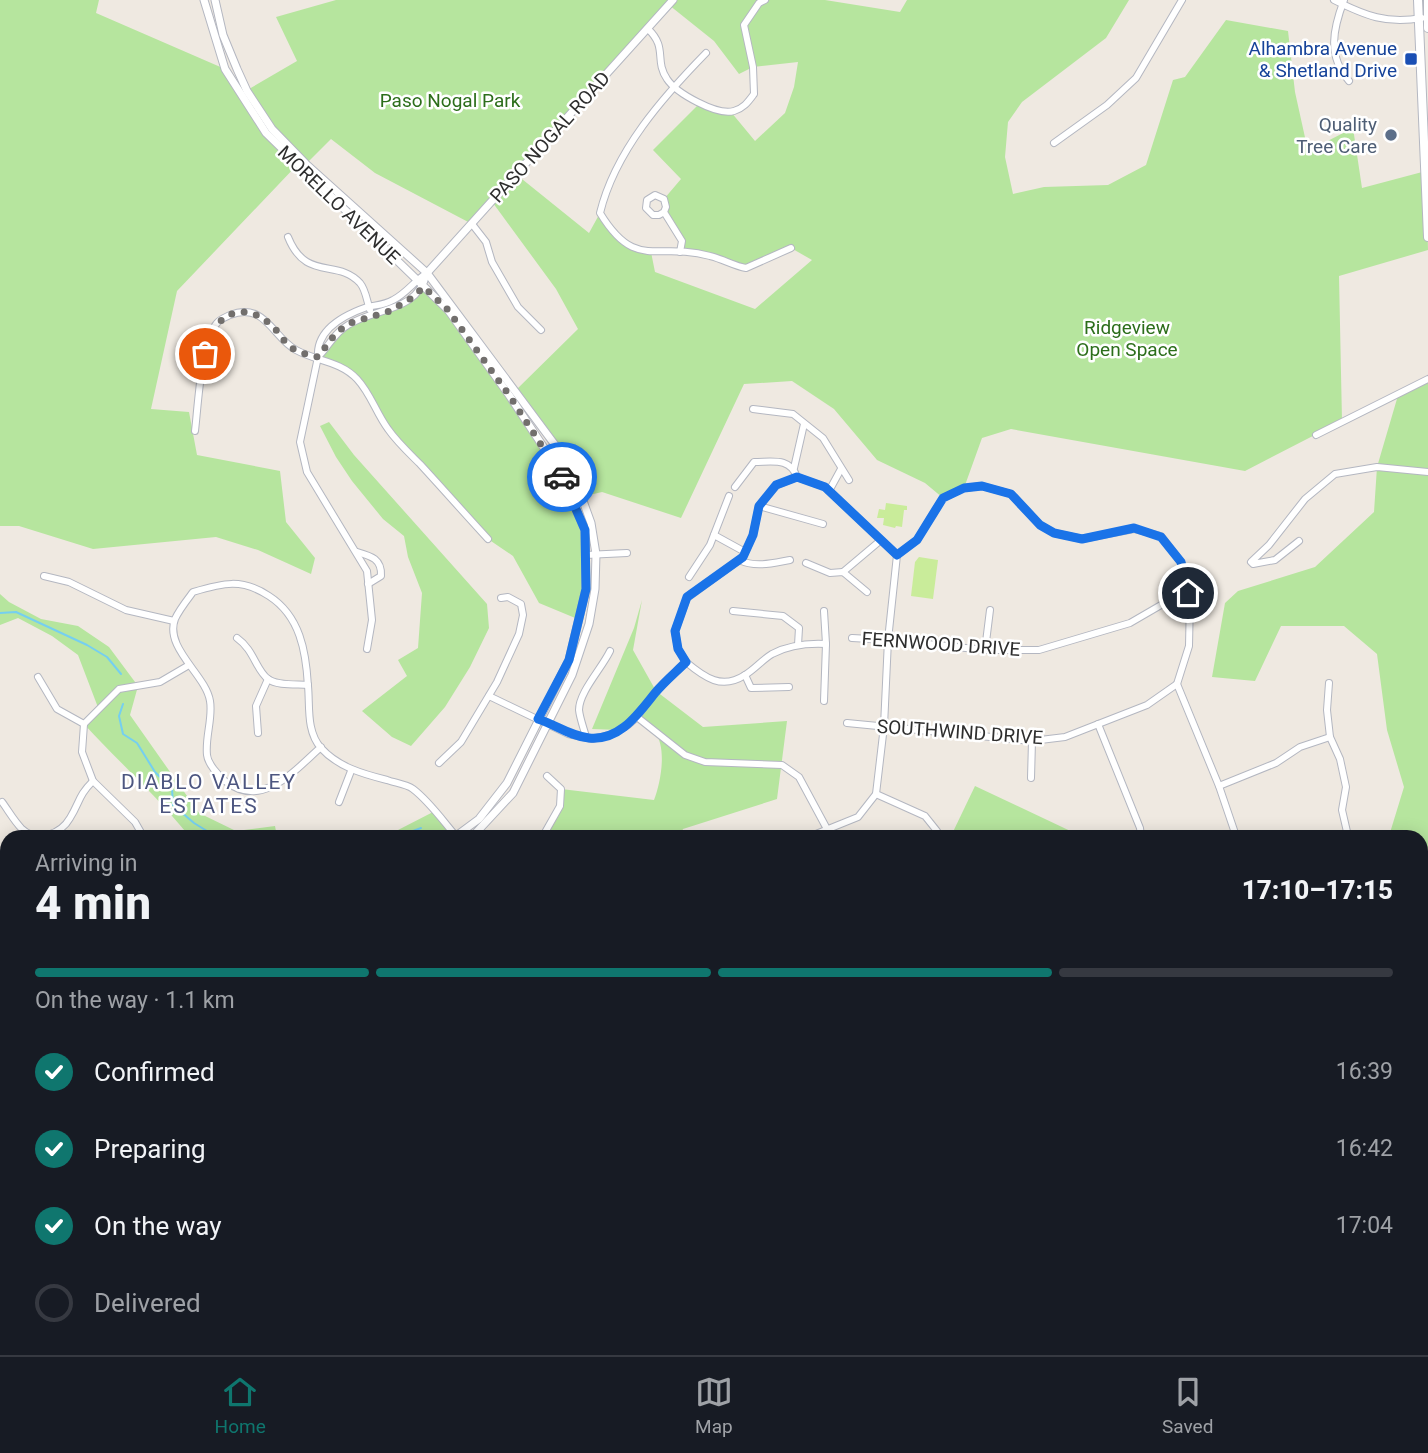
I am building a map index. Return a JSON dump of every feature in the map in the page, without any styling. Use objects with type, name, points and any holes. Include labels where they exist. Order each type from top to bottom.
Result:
[{"type":"main road","points":[[1418,0],[1428,29]]},
{"type":"main road","points":[[1428,0],[1423,18],[1428,237]]},
{"type":"street","name":"MORELLO AVENUE","points":[[204,0],[225,69],[266,133],[448,310],[558,469],[585,530],[586,589],[569,660],[507,783],[479,819],[464,830]]},
{"type":"street","name":"MORELLO AVENUE","points":[[215,0],[223,35],[237,69],[247,91],[272,129],[306,164],[427,274],[569,465],[591,523],[596,554],[595,589],[589,624],[572,676],[513,793],[479,830]]},
{"type":"street","name":"PASO NOGAL ROAD","points":[[427,274],[673,0]]},
{"type":"street","points":[[648,29],[659,39],[665,76],[673,86],[700,103],[732,112],[745,107],[754,94],[753,68],[744,25],[759,3],[765,0]]},
{"type":"street","points":[[1054,143],[1107,105],[1136,78],[1182,0]]},
{"type":"street","points":[[1334,0],[1368,16],[1387,20],[1423,18]]},
{"type":"street","points":[[1343,2],[1334,27],[1333,46],[1339,70],[1349,81]]},
{"type":"street","points":[[706,53],[654,109],[605,190],[600,213],[611,232],[624,244],[651,252],[710,256],[747,268],[791,248]]},
{"type":"street","points":[[664,212],[682,241],[680,252]]},
{"type":"street","points":[[472,224],[486,242],[492,262],[518,307],[541,330]]},
{"type":"street","points":[[288,237],[301,259],[311,265],[347,274],[360,282],[371,315]]},
{"type":"street","points":[[367,649],[372,620],[367,571],[307,472],[300,442],[318,357],[317,346],[332,325],[347,315],[390,302],[427,274]]},
{"type":"street","points":[[318,357],[336,333],[350,323],[390,311],[410,299],[424,287],[427,274]]},
{"type":"street","points":[[195,431],[206,347],[211,332],[218,321],[234,314],[246,312],[260,317],[272,325],[289,346],[298,352],[343,367],[357,379],[387,429],[488,539]]},
{"type":"street","points":[[1316,435],[1428,379]]},
{"type":"street","points":[[753,410],[793,414],[823,438],[849,480]]},
{"type":"street","points":[[797,477],[794,468],[804,424]]},
{"type":"street","points":[[735,487],[754,462],[785,462],[794,468]]},
{"type":"street","points":[[1299,541],[1275,560],[1253,564],[1251,562],[1269,545],[1305,499],[1335,474],[1377,467],[1428,472]]},
{"type":"street","points":[[829,491],[841,468]]},
{"type":"street","points":[[826,644],[798,645],[772,654],[745,675],[728,683],[704,677],[686,662],[678,649],[675,631],[687,597],[745,552],[753,535],[759,506],[776,485],[797,477],[825,487],[897,555]]},
{"type":"street","points":[[637,717],[685,755],[705,762],[782,765],[799,777],[827,829],[858,817],[876,794],[897,555],[917,540],[943,498],[964,488],[982,486],[1011,494],[1040,525],[1054,533],[1082,539],[1134,528],[1161,537],[1181,562],[1190,598],[1189,646],[1177,684],[1234,830]]},
{"type":"street","points":[[689,577],[710,545],[729,496]]},
{"type":"street","points":[[759,506],[823,524]]},
{"type":"street","points":[[714,534],[745,552]]},
{"type":"street","points":[[806,563],[830,573],[843,572],[881,540]]},
{"type":"street","points":[[357,552],[374,558],[379,564],[380,576],[369,584]]},
{"type":"street","points":[[586,555],[627,553]]},
{"type":"street","points":[[739,559],[748,564],[762,565],[790,560]]},
{"type":"street","points":[[843,572],[867,592]]},
{"type":"street","points":[[44,576],[69,582],[126,610],[174,621]]},
{"type":"street","points":[[321,747],[274,787],[257,792],[242,790],[216,773],[207,756],[211,702],[205,685],[177,644],[174,621],[193,592],[234,583],[256,587],[289,612],[299,632],[308,685],[308,710],[312,729],[321,747],[351,771],[411,787],[450,830]]},
{"type":"street","points":[[439,763],[461,743],[489,696],[519,634],[523,615],[518,601],[508,597],[500,598]]},
{"type":"street","name":"FERNWOOD DRIVE","points":[[852,638],[985,650],[1039,650],[1130,623],[1161,605],[1190,598]]},
{"type":"street","points":[[985,650],[990,610]]},
{"type":"street","points":[[733,611],[783,616],[799,628],[798,645]]},
{"type":"street","points":[[824,611],[824,701]]},
{"type":"street","points":[[237,638],[248,646],[268,679],[308,685]]},
{"type":"street","points":[[586,737],[579,708],[590,680],[601,670],[610,651]]},
{"type":"street","points":[[489,696],[568,734],[592,739],[610,735],[637,717],[656,691],[686,662]]},
{"type":"street","points":[[140,830],[135,822],[93,781],[82,752],[85,724],[119,689],[160,682],[189,665]]},
{"type":"street","points":[[745,675],[751,688],[789,687]]},
{"type":"street","points":[[38,677],[57,709],[85,724]]},
{"type":"street","points":[[258,733],[256,706],[268,679]]},
{"type":"street","points":[[1329,683],[1327,710],[1330,737],[1340,759],[1346,787],[1342,810],[1347,830]]},
{"type":"street","name":"SOUTHWIND DRIVE","points":[[846,723],[1032,741],[1065,737],[1147,705],[1177,684]]},
{"type":"street","points":[[1098,724],[1140,830]]},
{"type":"street","points":[[1219,786],[1276,763],[1300,747],[1330,737]]},
{"type":"street","points":[[1031,778],[1032,741]]},
{"type":"street","points":[[340,802],[351,771]]},
{"type":"street","points":[[547,776],[561,789],[561,806],[547,830]]},
{"type":"street","points":[[64,830],[81,793],[93,781]]},
{"type":"street","points":[[876,794],[925,816],[936,830]]},
{"type":"street","points":[[2,802],[23,830]]},
{"type":"green space","points":[[0,0],[99,0],[96,13],[225,69],[266,133],[297,165],[177,291],[151,409],[189,412],[197,455],[280,471],[286,522],[315,558],[311,574],[258,550],[216,537],[93,549],[19,526],[0,526]]},
{"type":"green space","points":[[336,0],[825,0],[900,12],[907,0],[1129,0],[1106,38],[1022,102],[1008,122],[1005,157],[1013,194],[1044,187],[1108,185],[1146,165],[1173,80],[1185,77],[1226,20],[1288,31],[1295,92],[1308,151],[1353,128],[1362,188],[1426,171],[1428,250],[1339,276],[1342,421],[1245,471],[1011,429],[982,438],[964,488],[943,498],[925,483],[877,460],[834,409],[792,381],[744,384],[681,518],[602,492],[581,497],[569,465],[515,391],[578,329],[556,289],[493,203],[472,224],[375,173],[331,139],[306,164],[272,129],[249,89],[297,61],[276,17]],"holes":[[[669,5],[714,41],[739,74],[753,67],[798,62],[794,87],[785,113],[755,141],[731,112],[700,103],[653,150],[681,179],[664,199],[669,219],[682,241],[680,252],[710,256],[746,268],[791,248],[812,260],[755,309],[655,272],[651,252],[624,244],[600,213],[589,233],[517,175]]]},
{"type":"green space","points":[[424,287],[448,310],[558,469],[585,530],[586,555],[580,620],[539,603],[513,556],[488,539],[387,429],[357,379],[318,357],[350,323],[390,311]]},
{"type":"green space","points":[[1428,379],[1428,830],[1391,830],[1404,787],[1387,730],[1377,654],[1344,626],[1281,626],[1255,681],[1212,677],[1225,603],[1238,591],[1315,567],[1374,512],[1377,467],[1399,392]]},
{"type":"green space","points":[[329,422],[354,455],[487,604],[489,628],[470,667],[445,707],[411,746],[392,737],[362,711],[407,676],[398,660],[418,648],[422,593],[408,557],[404,536],[383,519],[336,457],[320,426]]},
{"type":"green space","points":[[886,503],[907,506],[902,527],[883,525],[884,518],[877,518],[879,509],[885,510]]},
{"type":"green space","points":[[919,557],[938,560],[933,599],[911,596],[915,562]]},
{"type":"green space","points":[[0,594],[9,602],[41,619],[78,626],[109,647],[138,686],[130,715],[199,813],[234,830],[184,830],[84,724],[99,710],[78,655],[52,636],[18,618],[0,625]]},
{"type":"green space","points":[[642,600],[633,650],[656,691],[703,727],[787,721],[777,799],[683,830],[546,830],[560,806],[561,789],[654,800],[661,775],[662,756],[659,739],[653,730],[637,717],[619,730],[592,729],[634,628]]},
{"type":"green space","points":[[975,786],[1068,830],[954,830]]},
{"type":"green space","points":[[435,811],[451,830],[398,830]]},
{"type":"green space","points":[[275,826],[276,830],[244,830]]},
{"type":"waterway","points":[[0,613],[16,612],[87,645],[107,657],[121,674]]},
{"type":"waterway","points":[[123,704],[119,716],[123,734],[137,743],[155,772],[172,789],[173,805],[205,830]]},
{"type":"waterway","points":[[416,830],[421,828]]},
{"type":"way so far","points":[[205,354],[211,332],[218,321],[246,312],[272,325],[289,346],[298,352],[318,357],[336,333],[350,323],[390,311],[424,287],[448,310],[509,395],[562,477]]},
{"type":"place","name":"Alhambra Avenue & Shetland Drive","points":[[1411,59]]},
{"type":"place","name":"Quality Tree Care","points":[[1391,135]]},
{"type":"district","name":"DIABLO VALLEY ESTATES","points":[[209,794]]},
{"type":"route","points":[[562,477],[585,530],[586,589],[569,660],[538,719],[568,734],[592,739],[610,735],[628,725],[656,691],[686,662],[678,649],[675,631],[687,597],[743,557],[753,535],[759,506],[776,485],[797,477],[825,487],[897,555],[917,540],[943,498],[964,488],[982,486],[1011,494],[1040,525],[1054,533],[1082,539],[1134,528],[1161,537],[1181,562],[1188,593]]},
{"type":"park label","name":"Paso Nogal Park","points":[[450,100]]},
{"type":"park label","name":"Ridgeview Open Space","points":[[1127,338]]}]
